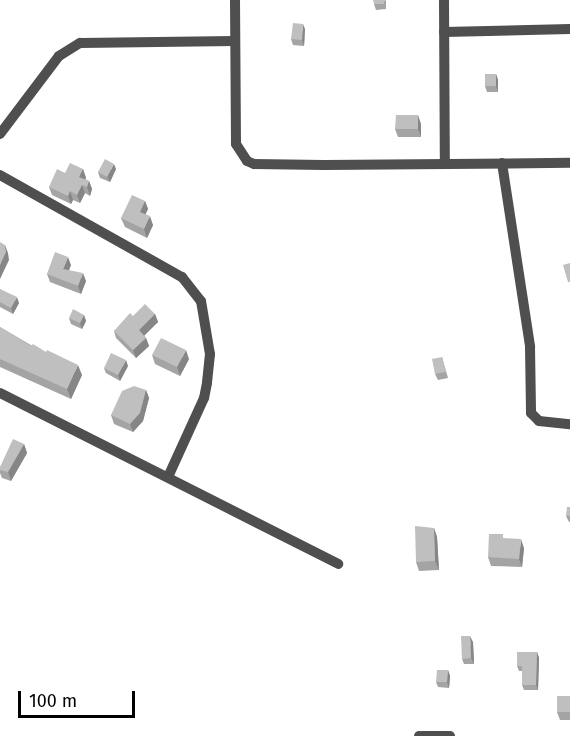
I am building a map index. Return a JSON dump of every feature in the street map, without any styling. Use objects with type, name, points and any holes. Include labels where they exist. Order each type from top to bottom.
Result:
[{"type":"street","points":[[235,0],[236,144],[247,161],[263,164],[570,163]]},
{"type":"street","points":[[444,0],[445,164]]},
{"type":"street","points":[[444,32],[570,29]]},
{"type":"street","points":[[0,134],[59,56],[80,43],[236,41]]},
{"type":"street","points":[[502,163],[530,347],[531,412],[539,421],[570,424]]},
{"type":"street","points":[[0,176],[182,277],[201,301],[210,354],[207,383],[204,398],[168,477]]},
{"type":"street","points":[[0,393],[338,564]]},
{"type":"street","points":[[419,736],[450,736]]},
{"type":"building","points":[[373,0],[384,0],[384,4],[374,4]]},
{"type":"building","points":[[293,23],[303,24],[302,40],[291,39]]},
{"type":"building","points":[[485,74],[496,74],[496,86],[485,86]]},
{"type":"building","points":[[396,115],[418,115],[418,129],[395,129]]},
{"type":"building","points":[[105,159],[114,164],[107,177],[98,172]]},
{"type":"building","points":[[70,163],[83,169],[79,177],[89,181],[87,187],[82,185],[77,195],[70,191],[68,196],[49,187],[57,169],[65,173]]},
{"type":"building","points":[[132,195],[145,201],[140,212],[150,216],[144,229],[121,218]]},
{"type":"building","points":[[0,242],[5,245],[6,252],[0,265]]},
{"type":"building","points":[[55,252],[68,257],[63,269],[83,273],[78,286],[47,274]]},
{"type":"building","points":[[570,263],[570,282],[568,282],[563,265]]},
{"type":"building","points":[[0,289],[17,297],[11,308],[0,302]]},
{"type":"building","points":[[145,304],[155,314],[139,330],[146,338],[133,350],[114,331],[130,313],[133,316]]},
{"type":"building","points":[[73,309],[84,315],[80,323],[69,318]]},
{"type":"building","points":[[0,327],[31,346],[33,344],[78,365],[67,389],[0,359]]},
{"type":"building","points":[[161,338],[186,350],[177,367],[152,355]]},
{"type":"building","points":[[111,353],[126,360],[118,375],[104,368]]},
{"type":"building","points":[[442,357],[446,372],[435,374],[432,359]]},
{"type":"building","points":[[134,386],[146,390],[140,413],[130,424],[111,415],[122,391]]},
{"type":"building","points":[[13,439],[24,444],[8,472],[0,470],[0,467]]},
{"type":"building","points":[[567,507],[570,507],[570,516],[566,516]]},
{"type":"building","points":[[415,526],[434,528],[435,561],[416,562]]},
{"type":"building","points":[[489,534],[503,534],[503,538],[521,539],[519,559],[488,557]]},
{"type":"building","points":[[461,636],[470,636],[471,658],[462,659]]},
{"type":"building","points":[[517,652],[537,652],[536,685],[522,685],[522,666],[517,666]]},
{"type":"building","points":[[437,670],[448,670],[447,682],[436,682]]},
{"type":"building","points":[[557,696],[570,696],[570,712],[557,712]]}]
